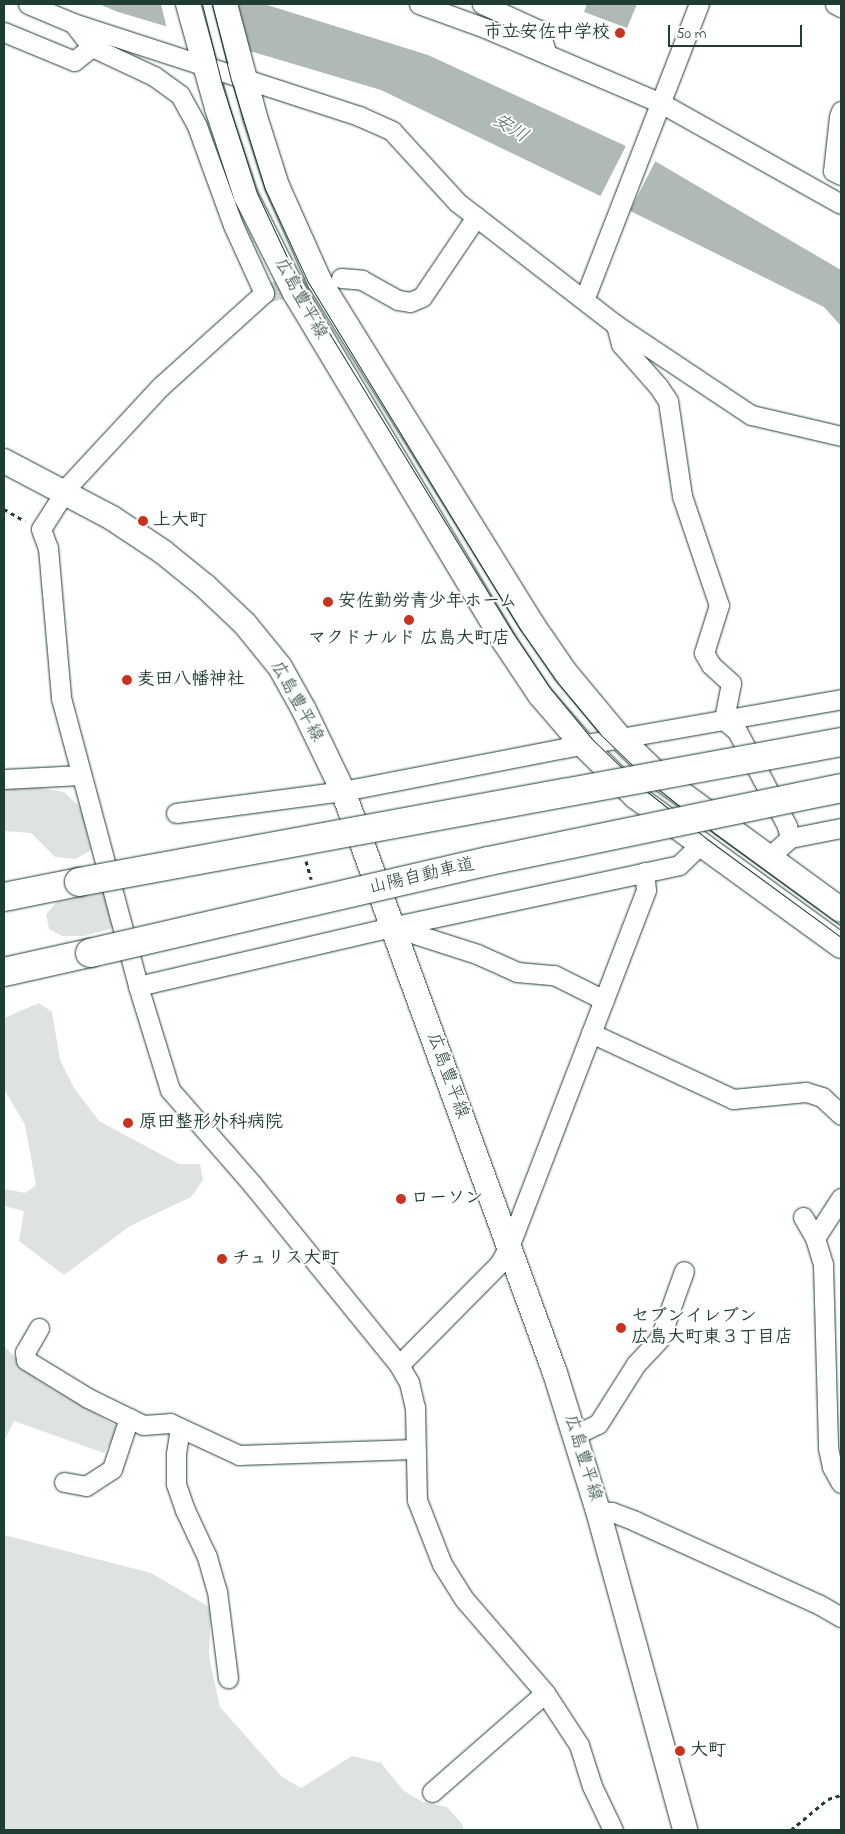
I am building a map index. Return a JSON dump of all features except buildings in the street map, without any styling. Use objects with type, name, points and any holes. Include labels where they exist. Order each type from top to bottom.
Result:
[{"type":"highway","points":[[4,897],[502,803],[841,742]]},
{"type":"highway","name":"山陽自動車道","points":[[4,972],[488,861],[841,788]]},
{"type":"main road","name":"広島豊平線","points":[[188,4],[202,58],[246,196],[295,293],[504,641],[540,694],[583,745],[636,797],[841,946]]},
{"type":"main road","name":"広島豊平線","points":[[225,4],[277,186],[320,282],[532,624],[565,672],[620,738],[663,780],[841,910]]},
{"type":"main road","name":"広島豊平線","points":[[4,461],[112,518],[163,552],[205,586],[245,624],[280,667],[304,710],[343,791],[394,927],[575,1435],[598,1511],[685,1830]]},
{"type":"street","points":[[28,4],[74,23],[202,58],[246,80],[359,116],[392,131],[457,202],[616,325],[751,415],[841,436]]},
{"type":"street","points":[[419,4],[547,54],[659,108],[841,204]]},
{"type":"street","points":[[482,4],[539,30],[547,54]]},
{"type":"street","points":[[584,300],[699,4]]},
{"type":"street","points":[[835,4],[841,7]]},
{"type":"street","points":[[74,23],[92,47],[154,76],[180,95],[197,126],[233,225],[267,293],[160,387],[64,492],[41,530],[48,548],[61,698],[138,986],[170,1090],[252,1184],[399,1365],[409,1382],[415,1407],[414,1449],[417,1500],[442,1564],[464,1600],[545,1693],[580,1745],[592,1786],[612,1830]]},
{"type":"street","points":[[4,32],[74,61],[92,47]]},
{"type":"street","points":[[841,111],[838,117],[833,171],[841,176]]},
{"type":"street","points":[[341,278],[362,280],[398,300],[410,302],[422,297],[476,217]]},
{"type":"street","points":[[616,325],[621,344],[658,386],[668,402],[682,496],[719,605],[704,653],[710,666],[731,684],[724,720]]},
{"type":"street","points":[[176,813],[343,791],[620,738],[841,699]]},
{"type":"street","points":[[724,720],[737,731],[787,826],[790,838]]},
{"type":"street","points":[[4,779],[81,775]]},
{"type":"street","points":[[769,857],[790,838],[841,828]]},
{"type":"street","points":[[138,986],[394,927],[679,865],[700,845]]},
{"type":"street","points":[[399,1365],[499,1264],[509,1247],[646,890],[644,872]]},
{"type":"street","points":[[394,927],[477,954],[517,972],[554,974],[604,1000]]},
{"type":"street","points":[[591,1033],[733,1100],[806,1092],[822,1097],[841,1115]]},
{"type":"street","points":[[815,1238],[841,1198]]},
{"type":"street","points":[[803,1217],[815,1238],[823,1264],[826,1294],[824,1372],[828,1448],[832,1467],[841,1483]]},
{"type":"street","points":[[575,1435],[598,1424],[636,1364],[660,1338],[684,1271]]},
{"type":"street","points":[[39,1328],[25,1352],[26,1360],[88,1398],[142,1425],[170,1423],[239,1454],[414,1449]]},
{"type":"street","points":[[64,1482],[86,1486],[112,1469],[129,1418]]},
{"type":"street","points":[[180,1428],[176,1454],[176,1484],[185,1510],[207,1557],[216,1591],[228,1678]]},
{"type":"street","points":[[598,1511],[612,1512],[635,1521],[820,1605],[841,1617]]},
{"type":"street","points":[[432,1792],[545,1693]]},
{"type":"path","points":[[4,509],[41,530]]},
{"type":"path","points":[[304,856],[313,884]]},
{"type":"path","points":[[791,1830],[828,1799],[841,1795]]},
{"type":"shaded area","points":[[35,787],[64,792],[81,808],[91,850],[75,859],[55,857],[31,833],[4,831],[4,789]]},
{"type":"shaded area","points":[[108,891],[116,927],[84,936],[62,936],[49,929],[46,914],[57,902]]},
{"type":"shaded area","points":[[39,1003],[52,1012],[60,1060],[74,1088],[99,1121],[179,1164],[200,1164],[203,1180],[191,1197],[130,1226],[64,1275],[19,1241],[24,1211],[4,1206],[4,1189],[25,1193],[36,1185],[25,1125],[4,1089],[4,1018]]},
{"type":"shaded area","points":[[4,1346],[38,1380],[120,1428],[104,1453],[14,1421],[4,1441]]},
{"type":"shaded area","points":[[4,1535],[151,1573],[211,1608],[209,1657],[220,1707],[282,1777],[301,1788],[352,1756],[381,1763],[404,1791],[423,1802],[447,1807],[463,1825],[463,1830],[4,1830]]},
{"type":"water","name":"安川","points":[[99,4],[264,4],[428,55],[641,153],[841,270],[841,326],[824,307],[381,90],[118,12]]},
{"type":"water","points":[[587,4],[637,4],[627,28],[584,12]]},
{"type":"pier","points":[[161,4],[232,4],[244,52],[167,29]]},
{"type":"pier","points":[[627,144],[656,159],[629,213],[599,198]]},
{"type":"tunnel","points":[[269,292],[331,280]]},
{"type":"tram line","points":[[202,4],[221,81],[257,193],[301,287],[513,633],[550,688],[592,739],[645,790],[707,839],[841,937]]},
{"type":"tram line","points":[[212,4],[231,80],[265,189],[308,282],[520,629],[558,683],[601,735],[654,786],[715,834],[841,926]]},
{"type":"place","name":"市立安佐中学校","points":[[620,33]]},
{"type":"place","name":"上大町","points":[[143,521]]},
{"type":"place","name":"安佐勤労青少年ホーム","points":[[328,602]]},
{"type":"place","name":"マクドナルド 広島大町店","points":[[409,620]]},
{"type":"place","name":"麦田八幡神社","points":[[127,680]]},
{"type":"place","name":"原田整形外科病院","points":[[128,1123]]},
{"type":"place","name":"ローソン","points":[[401,1199]]},
{"type":"place","name":"チュリス大町","points":[[222,1259]]},
{"type":"place","name":"セブンイレブン 広島大町東３丁目店","points":[[621,1328]]},
{"type":"place","name":"大町","points":[[680,1751]]}]
